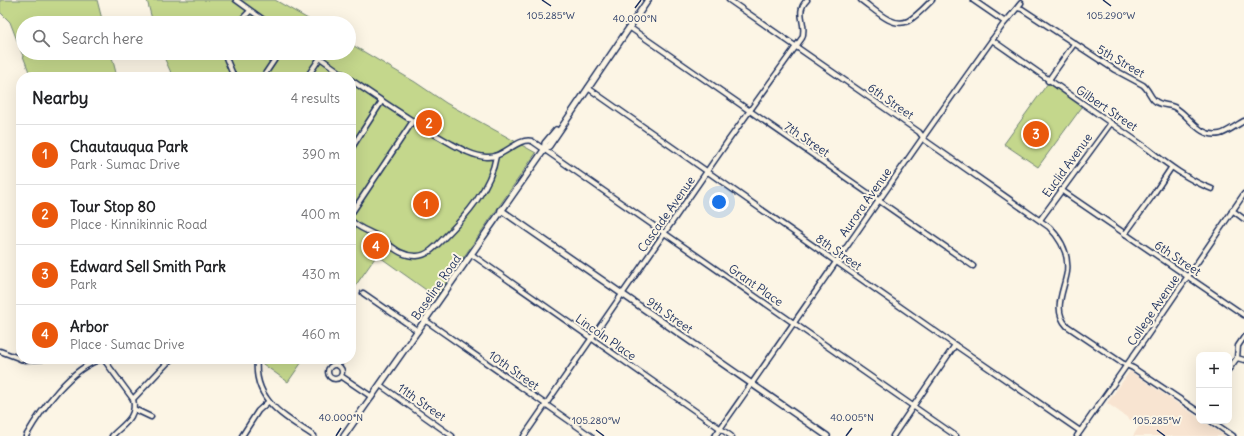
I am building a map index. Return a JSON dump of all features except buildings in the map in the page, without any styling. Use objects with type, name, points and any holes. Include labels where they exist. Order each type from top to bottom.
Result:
[{"type":"street","points":[[236,0],[258,16]]},
{"type":"street","name":"Baseline Road","points":[[344,436],[501,210],[544,150],[549,146],[648,0]]},
{"type":"street","name":"6th Street","points":[[729,0],[919,132],[926,141],[1040,220],[1055,233],[1065,251],[1067,271],[1059,305],[1060,316],[1063,322],[1127,365]]},
{"type":"street","name":"Cascade Avenue","points":[[524,436],[802,38],[804,33],[800,11],[802,4],[806,0]]},
{"type":"street","points":[[861,0],[886,18],[901,23],[911,19],[932,0]]},
{"type":"street","points":[[972,0],[1005,22]]},
{"type":"street","name":"Aurora Avenue","points":[[715,436],[923,137],[1005,22],[1021,3]]},
{"type":"street","name":"5th Street","points":[[1018,8],[1022,9],[1115,70],[1143,85],[1147,88],[1153,99],[1158,103],[1174,107],[1194,125],[1211,134],[1218,135],[1225,133],[1244,121]]},
{"type":"street","points":[[245,16],[250,11]]},
{"type":"street","name":"7th Street","points":[[629,27],[973,266]]},
{"type":"street","name":"Gilbert Street","points":[[992,40],[1048,81],[1148,149],[1171,168],[1212,190]]},
{"type":"street","points":[[1048,81],[1074,44]]},
{"type":"street","points":[[227,60],[233,72]]},
{"type":"street","points":[[266,72],[274,60]]},
{"type":"street","points":[[310,72],[319,60]]},
{"type":"street","points":[[323,60],[340,72]]},
{"type":"street","points":[[356,84],[413,121],[472,154],[487,158],[496,156],[491,173],[472,206],[438,244],[425,254],[417,256],[404,254],[356,225]]},
{"type":"street","name":"8th Street","points":[[588,88],[1080,431]]},
{"type":"street","points":[[356,141],[382,101]]},
{"type":"street","points":[[356,206],[413,121]]},
{"type":"street","name":"Euclid Avenue","points":[[1040,220],[1111,123]]},
{"type":"street","name":"Grant Place","points":[[496,156],[526,141],[532,141],[956,436]]},
{"type":"street","points":[[1125,234],[1171,168]]},
{"type":"street","name":"6th Street","points":[[1061,190],[1244,315]]},
{"type":"street","name":"College Avenue","points":[[1077,436],[1244,194]]},
{"type":"street","name":"9th Street","points":[[501,210],[827,436]]},
{"type":"street","points":[[1232,210],[1244,218]]},
{"type":"street","name":"Lincoln Place","points":[[471,254],[731,436]]},
{"type":"street","points":[[363,293],[418,331]]},
{"type":"street","name":"10th Street","points":[[426,320],[546,406],[591,436]]},
{"type":"street","points":[[1232,365],[1237,358],[1238,346],[1244,337]]},
{"type":"street","points":[[893,436],[955,345]]},
{"type":"street","points":[[1,353],[16,358]]},
{"type":"street","points":[[1237,358],[1244,360]]},
{"type":"street","points":[[26,436],[61,387],[92,364]]},
{"type":"street","points":[[107,364],[133,400],[134,409],[130,419],[112,436]]},
{"type":"street","points":[[133,400],[166,364]]},
{"type":"street","points":[[256,364],[260,385],[268,402],[279,413],[314,436]]},
{"type":"street","points":[[1127,365],[1196,410]]},
{"type":"street","points":[[341,376],[372,397]]},
{"type":"street","name":"11th Street","points":[[380,385],[452,436]]},
{"type":"street","points":[[242,436],[258,411],[268,402]]},
{"type":"street","points":[[134,409],[151,417]]},
{"type":"street","points":[[1215,424],[1232,436]]},
{"type":"shaded area","points":[[1130,371],[1196,416],[1196,424],[1207,424],[1225,436],[1133,436],[1139,426],[1107,403]]},
{"type":"green space","points":[[0,0],[97,0],[101,16],[16,16],[16,38],[10,22],[0,12]]},
{"type":"green space","points":[[147,0],[275,0],[303,16],[151,16]]},
{"type":"green space","points":[[356,47],[415,82],[446,103],[536,153],[436,297],[377,255],[356,285],[356,72],[171,72],[165,60],[356,60]]},
{"type":"green space","points":[[25,60],[113,60],[116,72],[29,72]]},
{"type":"green space","points":[[1048,83],[1082,107],[1038,167],[1004,144]]},
{"type":"green space","points":[[263,364],[301,364],[288,382]]},
{"type":"place","name":"Tour Stop 80","points":[[429,123]]},
{"type":"place","name":"Edward Sell Smith Park","points":[[1036,134]]},
{"type":"place","name":"Chautauqua Park","points":[[426,204]]},
{"type":"place","name":"Arbor","points":[[376,246]]}]
